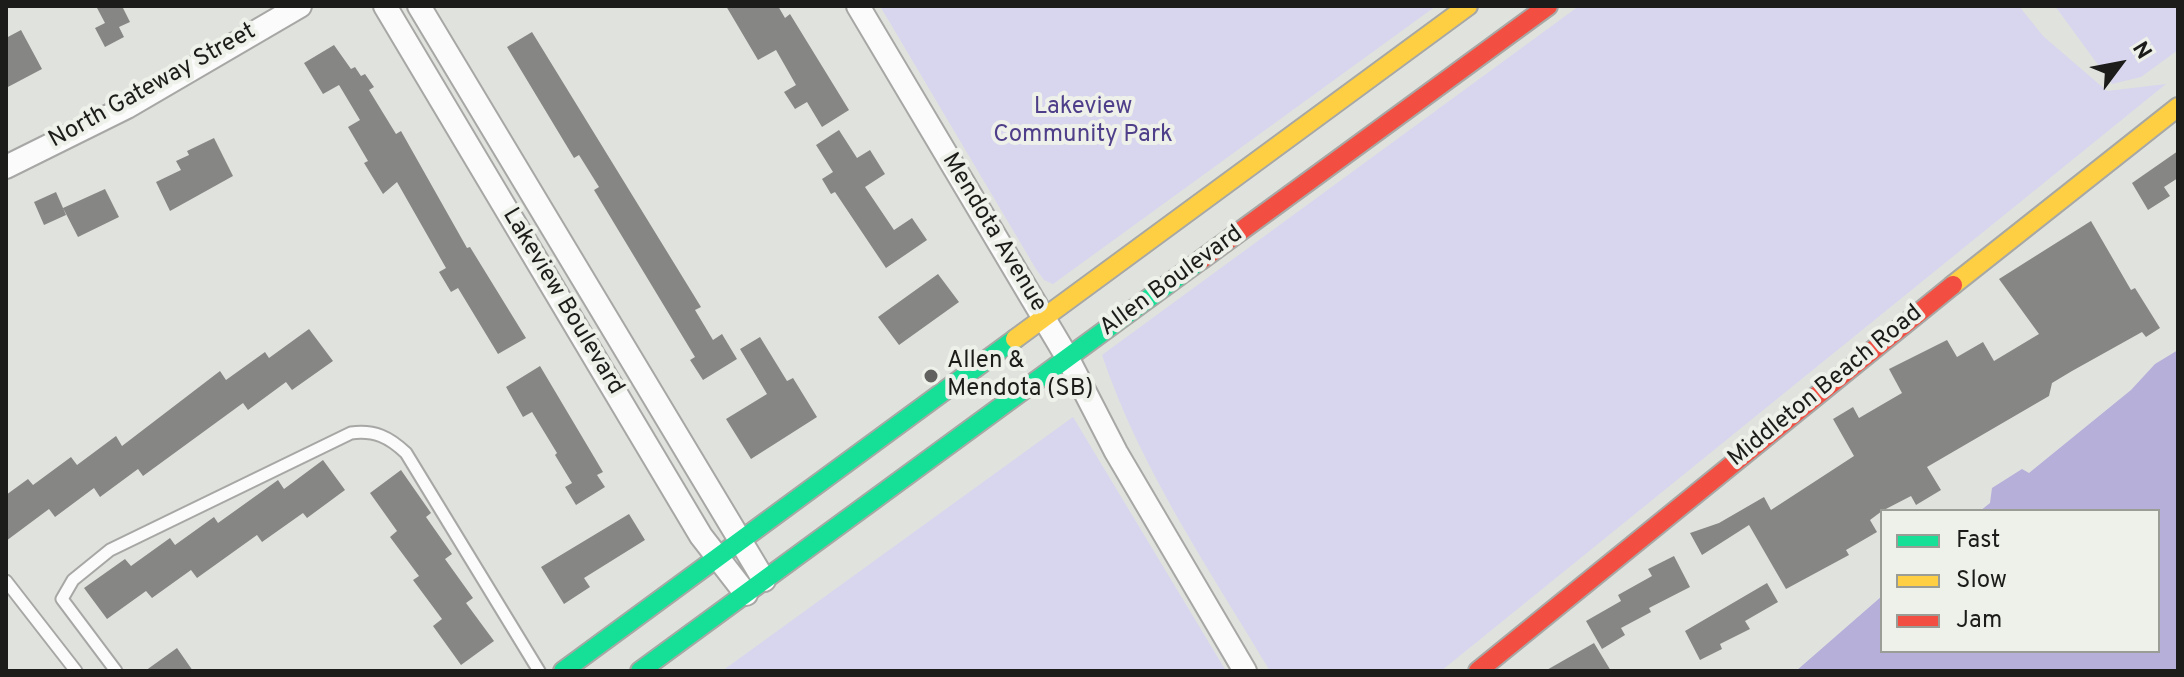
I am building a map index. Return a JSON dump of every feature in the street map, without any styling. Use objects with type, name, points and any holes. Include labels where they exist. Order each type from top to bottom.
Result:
[{"type":"main road","name":"Allen Boulevard","points":[[563,671],[1468,6]]},
{"type":"main road","name":"Allen Boulevard","points":[[640,671],[1548,6]]},
{"type":"main road","name":"Middleton Beach Road","points":[[1478,671],[1761,438],[2178,107]]},
{"type":"street","name":"North Gateway Street","points":[[6,167],[127,107],[300,6]]},
{"type":"street","name":"Lakeview Boulevard","points":[[385,6],[716,558],[755,587]]},
{"type":"street","name":"Lakeview Boulevard","points":[[419,6],[739,542],[755,587]]},
{"type":"street","name":"Mendota Avenue","points":[[858,6],[1067,357],[1116,452],[1245,671]]},
{"type":"lane","points":[[116,671],[62,599],[84,569],[110,550],[351,433],[366,431],[389,437],[406,453],[539,671]]},
{"type":"lane","points":[[6,581],[76,671]]},
{"type":"green space","name":"Lakeview Community Park","points":[[880,6],[1436,6],[1053,284],[1044,280],[1036,269]]},
{"type":"green space","points":[[1579,6],[2019,6],[2043,36],[2107,91],[2166,84],[1441,671],[1270,671],[1156,478],[1102,355]]},
{"type":"green space","points":[[2055,6],[2178,6],[2178,50],[2141,77],[2112,84]]},
{"type":"green space","points":[[1073,417],[1226,671],[722,671]]},
{"type":"shaded area","points":[[2178,350],[2178,671],[1796,671],[1880,598],[1880,653],[2160,653],[2160,509],[1982,509],[1990,503],[1992,488],[2022,469],[2029,473],[2131,390],[2155,364]]},
{"type":"building","points":[[96,6],[122,6],[130,22],[119,27],[124,37],[105,47],[95,28],[105,23]]},
{"type":"building","points":[[726,6],[778,6],[785,18],[790,14],[849,110],[822,127],[807,102],[795,109],[784,92],[796,85],[776,50],[758,60]]},
{"type":"building","points":[[21,30],[42,69],[6,88],[6,38]]},
{"type":"building","points":[[532,32],[701,307],[695,310],[713,340],[722,334],[737,359],[703,380],[690,360],[695,357],[594,190],[599,187],[579,155],[574,158],[507,47]]},
{"type":"building","points":[[334,45],[351,69],[355,67],[361,76],[365,74],[374,87],[369,90],[396,134],[401,131],[467,248],[470,247],[526,338],[498,354],[458,288],[451,292],[439,272],[446,268],[397,182],[383,194],[364,163],[368,161],[348,127],[360,120],[339,85],[323,94],[304,63]]},
{"type":"building","points":[[839,130],[857,158],[870,150],[885,174],[865,187],[894,230],[912,218],[927,240],[886,268],[835,192],[831,194],[822,179],[833,172],[816,145]]},
{"type":"building","points":[[214,138],[233,176],[170,211],[156,182],[181,170],[176,161],[189,155],[187,151]]},
{"type":"building","points":[[2178,151],[2178,178],[2164,187],[2170,196],[2148,210],[2132,183]]},
{"type":"building","points":[[105,189],[119,217],[78,237],[63,208]]},
{"type":"building","points":[[56,192],[66,215],[44,225],[34,202]]},
{"type":"building","points":[[2091,221],[2131,290],[2135,288],[2160,328],[2146,337],[2142,332],[2072,371],[2052,383],[2049,396],[1927,467],[1941,490],[1916,505],[1911,496],[1880,509],[1870,520],[1877,532],[1846,550],[1849,555],[1786,589],[1749,525],[1702,555],[1690,533],[1719,523],[1764,497],[1771,510],[1854,456],[1833,419],[1853,407],[1859,418],[1902,393],[1889,369],[1947,340],[1957,357],[1983,342],[1994,361],[2039,334],[1999,279]]},
{"type":"building","points":[[938,274],[959,302],[899,345],[878,317]]},
{"type":"building","points":[[309,329],[333,361],[292,390],[286,382],[248,410],[243,403],[143,476],[138,469],[100,497],[94,488],[55,517],[49,509],[6,541],[6,495],[28,479],[33,485],[71,457],[77,465],[116,436],[122,446],[220,371],[226,380],[265,352],[269,358]]},
{"type":"building","points":[[760,337],[787,381],[793,378],[817,417],[751,459],[726,419],[767,394],[740,349]]},
{"type":"building","points":[[540,366],[603,472],[597,475],[605,487],[576,505],[565,487],[572,483],[555,455],[557,453],[532,412],[523,417],[506,387]]},
{"type":"building","points":[[323,460],[345,490],[307,518],[303,513],[262,542],[257,535],[197,578],[191,570],[152,598],[146,591],[107,619],[84,588],[125,559],[131,566],[170,538],[175,545],[214,517],[218,523],[278,480],[284,489]]},
{"type":"building","points":[[401,470],[431,513],[426,517],[452,554],[445,559],[473,598],[466,603],[494,641],[461,665],[433,626],[442,619],[413,580],[419,576],[390,537],[397,531],[370,493]]},
{"type":"building","points":[[629,514],[645,540],[584,578],[590,587],[564,604],[541,567]]},
{"type":"building","points":[[1674,556],[1690,587],[1649,608],[1651,612],[1621,628],[1625,635],[1602,649],[1586,621],[1621,601],[1618,595],[1652,576],[1648,569]]},
{"type":"building","points":[[1767,583],[1778,602],[1745,621],[1750,629],[1720,644],[1722,649],[1700,660],[1685,631]]},
{"type":"building","points":[[1594,643],[1611,671],[1545,671]]},
{"type":"building","points":[[177,648],[193,671],[145,671]]},
{"type":"traffic: fast","points":[[640,671],[1201,260]]},
{"type":"traffic: fast","points":[[563,671],[1015,339]]},
{"type":"traffic: slow","points":[[1015,339],[1468,6]]},
{"type":"traffic: slow","points":[[1953,285],[2178,107]]},
{"type":"traffic: jam","points":[[1201,260],[1548,6]]},
{"type":"traffic: jam","points":[[1478,671],[1953,285]]},
{"type":"place","name":"Allen & Mendota (SB)","points":[[931,376]]}]
